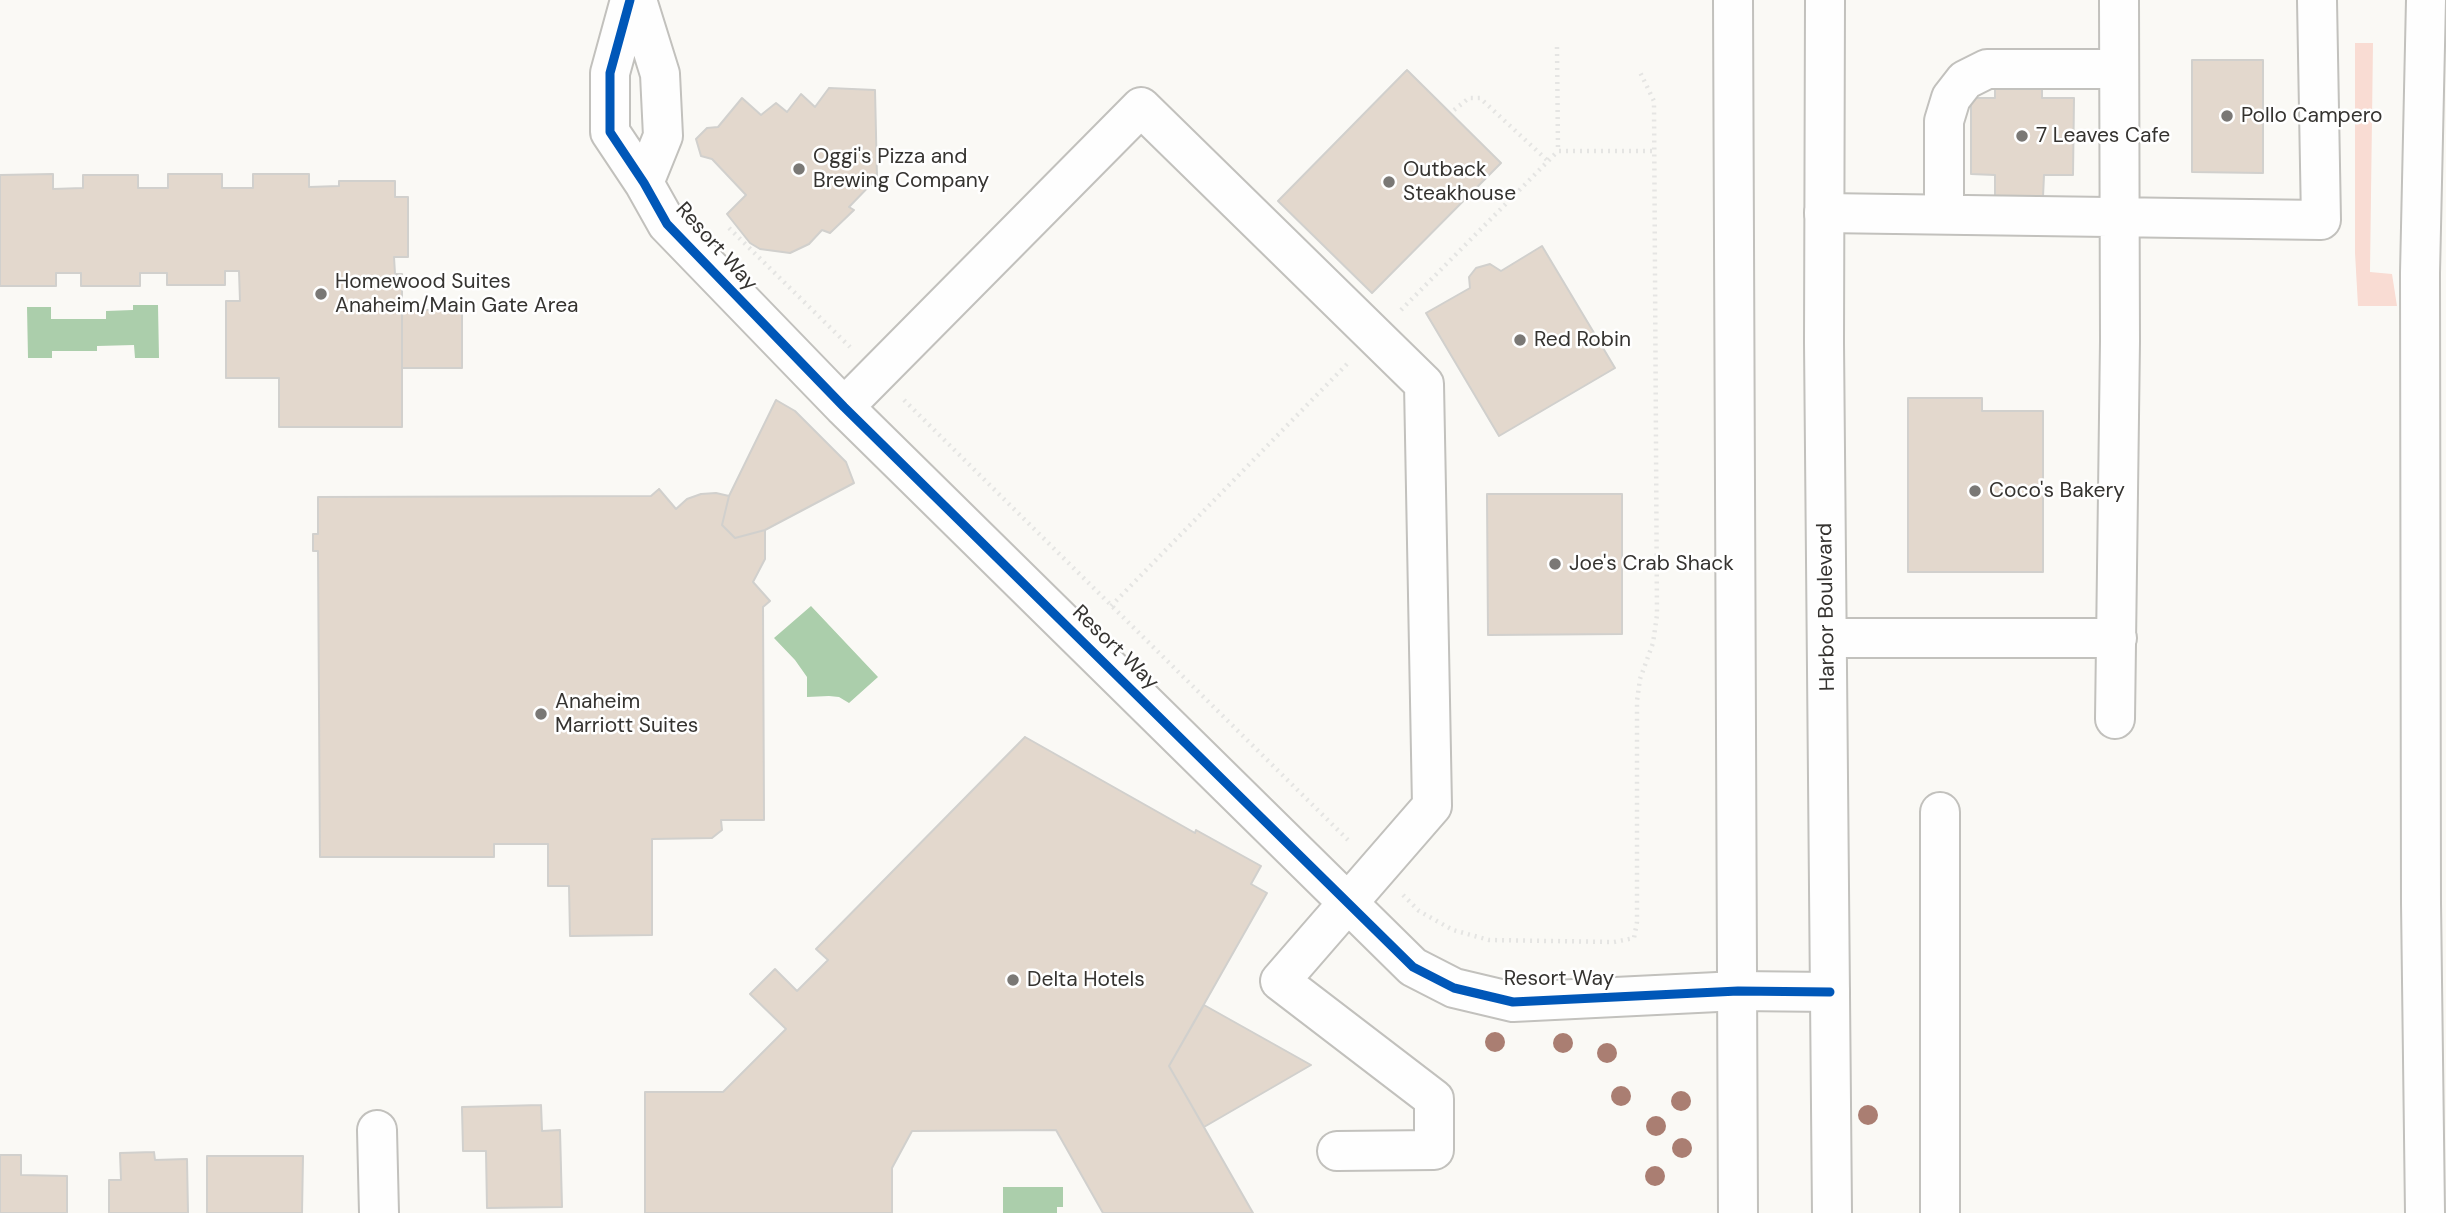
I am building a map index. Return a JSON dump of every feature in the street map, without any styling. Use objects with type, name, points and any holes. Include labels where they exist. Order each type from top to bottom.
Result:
[{"type":"main road","name":"Resort Way","points":[[630,0],[610,73],[610,132],[667,224],[844,407],[1413,967],[1454,988],[1513,1002],[1738,991],[1830,992]]},
{"type":"main road","points":[[637,0],[660,74],[663,135],[644,183]]},
{"type":"main road","points":[[1733,0],[1738,1213]]},
{"type":"main road","name":"Harbor Boulevard","points":[[1825,0],[1824,213],[1832,1213]]},
{"type":"main road","points":[[2115,719],[2118,638],[2119,0]]},
{"type":"main road","points":[[1824,213],[2119,215],[2321,220],[2317,0]]},
{"type":"main road","points":[[2425,1213],[2421,915],[2433,273],[2426,0]]},
{"type":"main road","points":[[1944,214],[1944,121],[1951,98],[1965,80],[1987,68],[2119,68]]},
{"type":"main road","points":[[844,407],[1141,107],[1424,384],[1432,806],[1280,981],[1434,1099],[1434,1150],[1337,1151]]},
{"type":"main road","points":[[1828,638],[2118,638]]},
{"type":"main road","points":[[1940,811],[1940,1213]]},
{"type":"main road","points":[[377,1130],[379,1213]]},
{"type":"path","points":[[1557,47],[1558,151]]},
{"type":"path","points":[[723,222],[1419,911],[1453,930],[1489,940],[1614,942],[1634,939],[1637,922],[1637,701],[1640,679],[1653,643],[1657,615],[1654,101],[1639,71]]},
{"type":"path","points":[[1454,110],[1469,97],[1480,98],[1548,161]]},
{"type":"path","points":[[1111,606],[1558,151],[1654,151]]},
{"type":"shaded area","points":[[2355,43],[2373,43],[2370,272],[2392,274],[2397,306],[2358,306],[2355,253]]},
{"type":"shaded area","points":[[133,305],[158,305],[159,358],[135,358],[134,345],[97,346],[97,351],[52,351],[52,358],[28,358],[27,307],[51,307],[51,319],[106,319],[106,311],[133,310]]},
{"type":"shaded area","points":[[811,606],[878,677],[849,703],[839,697],[807,697],[807,677],[774,638]]},
{"type":"shaded area","points":[[1003,1187],[1063,1187],[1063,1207],[1057,1207],[1057,1213],[1003,1213]]},
{"type":"building","name":"Pollo Campero","points":[[2192,60],[2263,60],[2263,173],[2192,172]]},
{"type":"building","name":"Outback Steakhouse","points":[[1407,70],[1501,163],[1372,293],[1278,201]]},
{"type":"building","name":"7 Leaves Cafe","points":[[1995,76],[2042,76],[2042,98],[2074,98],[2073,175],[2044,175],[2043,197],[1995,197],[1995,175],[1971,174],[1971,98],[1995,98]]},
{"type":"building","name":"Oggi's Pizza and Brewing Company","points":[[829,88],[875,90],[877,178],[849,207],[854,210],[830,233],[822,230],[809,244],[790,253],[760,249],[750,243],[727,214],[746,195],[712,159],[701,156],[696,139],[707,128],[718,127],[742,98],[761,115],[776,103],[787,112],[801,94],[815,107]]},
{"type":"building","name":"Homewood Suites Anaheim/Main Gate Area","points":[[53,174],[53,189],[83,188],[83,175],[138,175],[138,188],[168,188],[168,174],[222,174],[222,188],[253,188],[253,174],[309,174],[309,187],[339,186],[339,181],[395,181],[395,197],[408,197],[408,257],[394,257],[395,274],[402,274],[402,427],[279,427],[279,378],[226,378],[226,301],[240,301],[239,271],[225,271],[225,285],[167,285],[167,273],[140,273],[140,286],[81,286],[81,273],[56,273],[56,286],[0,286],[0,175]]},
{"type":"building","name":"Red Robin","points":[[1542,246],[1615,368],[1499,436],[1426,313],[1470,288],[1469,277],[1476,268],[1490,264],[1501,271]]},
{"type":"building","points":[[402,310],[462,310],[462,368],[402,368]]},
{"type":"building","name":"Coco's Bakery","points":[[1908,398],[1982,398],[1982,411],[2043,411],[2043,572],[1908,572]]},
{"type":"building","points":[[776,400],[795,411],[846,462],[854,483],[765,530],[735,538],[722,525],[729,496]]},
{"type":"building","name":"Anaheim Marriott Suites","points":[[659,489],[676,509],[687,499],[701,494],[729,496],[722,525],[735,538],[765,530],[765,559],[753,582],[770,601],[763,607],[764,820],[721,820],[722,830],[712,838],[652,839],[652,935],[570,936],[569,886],[548,886],[548,844],[494,844],[494,857],[320,857],[318,551],[313,551],[313,534],[318,534],[318,497],[651,496]]},
{"type":"building","name":"Joe's Crab Shack","points":[[1487,494],[1622,494],[1622,634],[1488,635]]},
{"type":"building","name":"Delta Hotels","points":[[1025,737],[1195,833],[1196,830],[1261,866],[1251,884],[1267,893],[1169,1066],[1253,1213],[1103,1213],[1056,1130],[912,1131],[892,1168],[892,1213],[645,1213],[645,1092],[723,1092],[786,1029],[750,994],[775,969],[797,991],[828,960],[816,949]]},
{"type":"building","points":[[1204,1005],[1311,1065],[1204,1127],[1169,1066]]},
{"type":"building","points":[[541,1105],[542,1131],[560,1130],[562,1207],[487,1208],[486,1151],[463,1151],[462,1107]]},
{"type":"building","points":[[154,1152],[155,1160],[187,1159],[188,1213],[109,1213],[109,1180],[121,1180],[120,1153]]},
{"type":"building","points":[[0,1155],[21,1155],[21,1175],[67,1176],[67,1213],[0,1213]]},
{"type":"building","points":[[207,1156],[303,1156],[302,1213],[207,1213]]},
{"type":"cycle path","points":[[630,0],[610,73],[610,132],[667,224],[844,407],[1413,967],[1454,988],[1513,1002],[1738,991],[1830,992]]},
{"type":"place","name":"Pollo Campero","points":[[2227,116]]},
{"type":"place","name":"7 Leaves Cafe","points":[[2022,136]]},
{"type":"place","name":"Oggi's Pizza and Brewing Company","points":[[799,169]]},
{"type":"place","name":"Outback Steakhouse","points":[[1389,182]]},
{"type":"place","name":"Homewood Suites Anaheim/Main Gate Area","points":[[321,294]]},
{"type":"place","name":"Red Robin","points":[[1520,340]]},
{"type":"place","name":"Coco's Bakery","points":[[1975,491]]},
{"type":"place","name":"Joe's Crab Shack","points":[[1555,564]]},
{"type":"place","name":"Anaheim Marriott Suites","points":[[541,714]]},
{"type":"place","name":"Delta Hotels","points":[[1013,980]]}]
